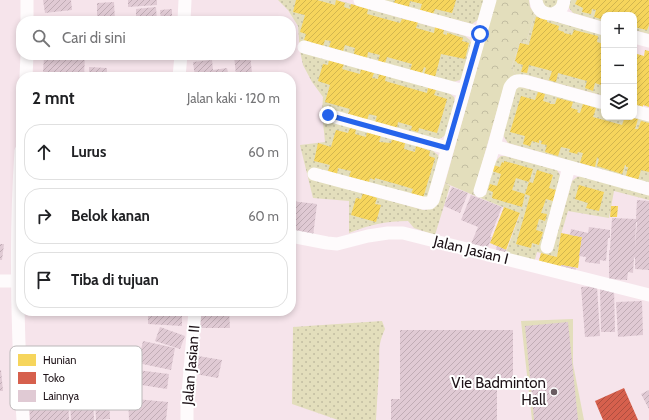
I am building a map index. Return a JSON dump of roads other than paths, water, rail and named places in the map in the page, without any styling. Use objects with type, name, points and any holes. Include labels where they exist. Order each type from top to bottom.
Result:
[{"type":"street","points":[[27,0],[28,16]]},
{"type":"street","points":[[184,16],[185,0]]},
{"type":"street","points":[[360,0],[480,34]]},
{"type":"street","points":[[314,174],[427,204],[430,203],[435,197],[447,148],[490,0]]},
{"type":"street","points":[[536,0],[540,10],[546,14],[553,14],[601,28]]},
{"type":"street","points":[[553,14],[559,12],[563,6],[564,0]]},
{"type":"street","points":[[637,38],[649,41]]},
{"type":"street","points":[[304,47],[464,91]]},
{"type":"street","points":[[26,72],[27,60]]},
{"type":"street","points":[[179,72],[181,60]]},
{"type":"street","points":[[480,191],[512,83],[517,80],[524,81],[601,102]]},
{"type":"street","points":[[637,112],[649,115]]},
{"type":"street","points":[[328,115],[447,148]]},
{"type":"street","points":[[494,146],[649,189]]},
{"type":"street","points":[[547,247],[569,167]]},
{"type":"street","name":"Jalan Jasian I","points":[[296,237],[337,244],[368,236],[403,232],[649,295]]},
{"type":"street","points":[[0,281],[16,281]]},
{"type":"street","points":[[18,316],[18,346]]},
{"type":"street","name":"Jalan Jasian II","points":[[187,420],[195,316]]},
{"type":"street","points":[[22,410],[23,420]]},
{"type":"place","name":"Vie Badminton Hall","points":[[554,392]]}]
